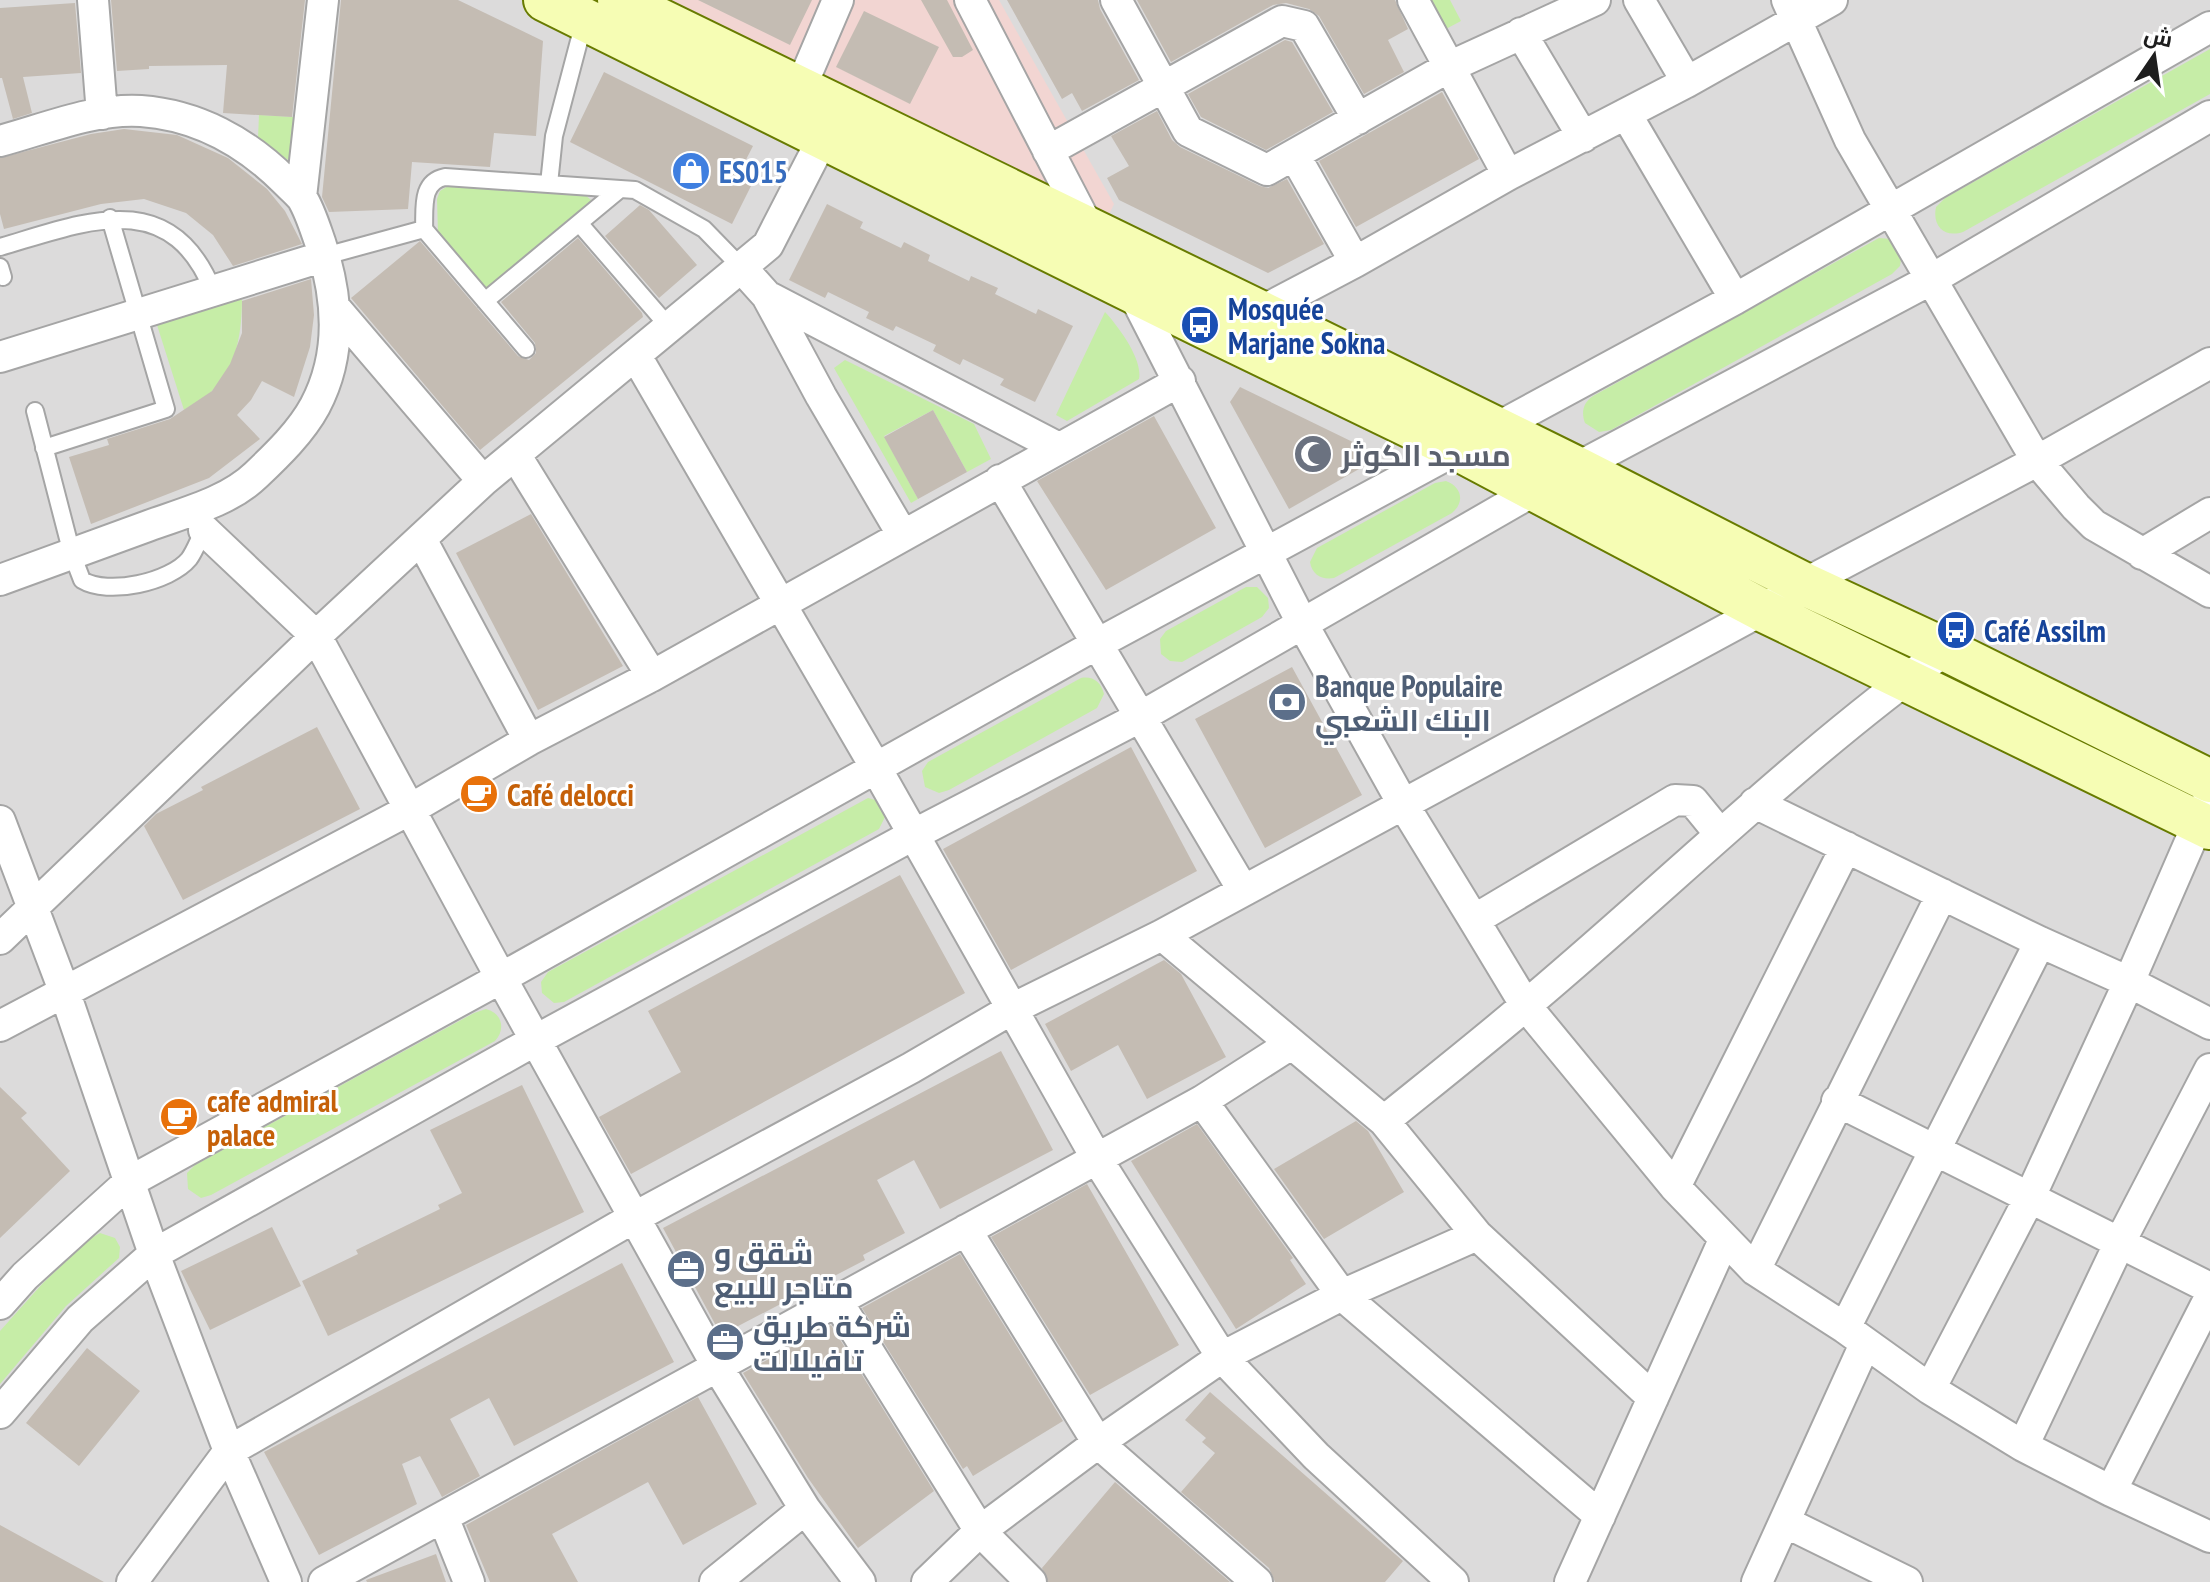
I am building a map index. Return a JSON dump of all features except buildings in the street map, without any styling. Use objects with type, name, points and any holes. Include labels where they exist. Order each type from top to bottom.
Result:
[{"type":"street","points":[[93,0],[102,114]]},
{"type":"street","points":[[301,197],[323,0]]},
{"type":"street","points":[[545,0],[602,10],[800,89],[1089,229],[1459,450],[1762,610],[2206,815],[2029,1199],[1930,1389]]},
{"type":"street","points":[[800,89],[838,0]]},
{"type":"street","points":[[970,0],[1089,229]]},
{"type":"street","points":[[1116,0],[1188,131],[1267,170],[1449,67],[1595,0]]},
{"type":"street","points":[[1413,0],[1508,175]]},
{"type":"street","points":[[1639,0],[1687,82]]},
{"type":"street","points":[[1251,328],[1355,262],[1508,175],[1687,82],[1792,9],[1832,0]]},
{"type":"street","points":[[1792,9],[1850,140],[2037,461],[2094,525],[2210,592]]},
{"type":"street","points":[[602,10],[823,138],[1132,291],[1251,328],[1496,430],[2210,781]]},
{"type":"street","points":[[1048,151],[1282,21],[1304,26],[1358,119]]},
{"type":"street","points":[[0,1304],[25,1276],[129,1182],[501,978],[1097,644],[1735,299],[2210,27]]},
{"type":"street","points":[[1521,33],[1583,137]]},
{"type":"street","points":[[0,141],[102,114],[140,111],[181,118],[227,136],[263,160],[301,197],[325,256],[336,309],[335,340],[329,370],[315,405],[302,425],[254,477],[201,519],[72,554],[0,580]]},
{"type":"street","points":[[1626,114],[1735,299]]},
{"type":"street","points":[[0,1413],[80,1319],[154,1254],[536,1040],[913,835],[1142,716],[1535,490],[1932,279],[2210,116]]},
{"type":"street","points":[[0,939],[316,636],[483,481],[768,245],[823,138]]},
{"type":"street","points":[[1295,156],[1355,262]]},
{"type":"street","points":[[0,357],[325,256]]},
{"type":"street","points":[[740,266],[767,296],[902,534]]},
{"type":"street","points":[[1132,291],[1302,623],[1403,804],[1526,1006],[1675,1187],[1755,1270],[1930,1389],[2023,1446],[2210,1537]]},
{"type":"street","points":[[767,296],[1059,448]]},
{"type":"street","points":[[336,309],[483,481]]},
{"type":"street","points":[[636,356],[876,768],[1097,1159],[1222,1357],[1316,1456],[1453,1582]]},
{"type":"street","points":[[132,1582],[229,1451],[635,1217],[911,1068],[1012,1009],[1162,935],[1762,610],[1804,584],[2037,461],[2210,363]]},
{"type":"street","points":[[0,1026],[409,810],[529,740],[652,676],[1180,381]]},
{"type":"street","points":[[516,456],[652,676]]},
{"type":"street","points":[[1000,480],[1243,890]]},
{"type":"street","points":[[2142,554],[2210,513]]},
{"type":"street","points":[[201,519],[316,636],[501,978],[717,1366],[805,1509],[860,1582]]},
{"type":"street","points":[[421,539],[529,740]]},
{"type":"street","points":[[1384,1121],[1526,1006],[1755,803],[1946,650]]},
{"type":"street","points":[[1474,920],[1675,800],[1693,801],[1720,834]]},
{"type":"street","points":[[1755,803],[2210,1024]]},
{"type":"street","points":[[0,821],[65,993],[154,1254],[229,1451],[286,1582]]},
{"type":"street","points":[[1675,1187],[1846,847]]},
{"type":"street","points":[[1755,1270],[1942,894]]},
{"type":"street","points":[[1162,935],[1384,1121],[1477,1235],[1653,1398]]},
{"type":"street","points":[[1757,1582],[1785,1522],[1855,1336],[1933,1151],[2040,942]]},
{"type":"street","points":[[324,1582],[1202,1101],[1291,1044]]},
{"type":"street","points":[[2023,1446],[2120,1242],[2210,1069]]},
{"type":"street","points":[[1202,1101],[1342,1295],[1600,1516]]},
{"type":"street","points":[[1837,1101],[2210,1288]]},
{"type":"street","points":[[966,1230],[1098,1443],[1257,1582]]},
{"type":"street","points":[[927,1582],[980,1531],[1098,1443],[1222,1357],[1342,1295],[1477,1235]]},
{"type":"street","points":[[1570,1582],[1724,1240]]},
{"type":"street","points":[[2111,1491],[2210,1297]]},
{"type":"street","points":[[837,1301],[980,1531],[1031,1582]]},
{"type":"street","points":[[715,1582],[805,1509]]},
{"type":"street","points":[[443,1517],[469,1582]]},
{"type":"street","points":[[1785,1522],[1907,1582]]},
{"type":"lane","points":[[549,184],[554,136],[602,10]]},
{"type":"lane","points":[[526,349],[424,229],[426,189],[439,178],[635,190],[704,229],[740,266]]},
{"type":"lane","points":[[485,301],[620,189]]},
{"type":"lane","points":[[44,448],[166,409],[110,218]]},
{"type":"lane","points":[[0,247],[86,222],[110,218],[132,219],[175,237],[197,259],[213,291]]},
{"type":"lane","points":[[579,223],[669,327]]},
{"type":"lane","points":[[325,256],[424,229]]},
{"type":"lane","points":[[35,411],[72,554],[82,580],[90,584],[130,586],[171,574],[189,559],[201,519]]},
{"type":"shaded area","points":[[0,0],[2210,0],[2210,1582],[0,1582]]},
{"type":"shaded area","points":[[650,0],[999,0],[1114,204],[1104,225]]},
{"type":"green space","points":[[1427,0],[1450,0],[1461,21],[1444,30]]},
{"type":"green space","points":[[2210,49],[2210,94],[1963,232],[1945,232],[1938,225],[1936,207],[1945,198]]},
{"type":"green space","points":[[259,115],[294,117],[291,158],[288,160],[258,138]]},
{"type":"green space","points":[[448,186],[584,194],[591,200],[590,205],[490,288],[484,289],[438,234],[437,199],[440,191]]},
{"type":"green space","points":[[1879,238],[1891,239],[1902,253],[1900,266],[1892,274],[1611,430],[1599,432],[1585,423],[1584,408],[1593,396]]},
{"type":"green space","points":[[242,296],[241,322],[233,360],[208,395],[184,410],[157,325]]},
{"type":"green space","points":[[1105,312],[1123,334],[1133,353],[1139,379],[1067,421],[1056,415]]},
{"type":"green space","points":[[845,360],[974,424],[991,459],[967,472],[933,410],[884,436],[918,499],[911,503],[834,368]]},
{"type":"green space","points":[[1446,481],[1456,487],[1460,495],[1459,504],[1452,513],[1334,578],[1315,573],[1310,562],[1317,548],[1435,483]]},
{"type":"green space","points":[[1246,587],[1257,587],[1268,598],[1269,608],[1262,617],[1182,662],[1170,661],[1161,654],[1160,639],[1166,631]]},
{"type":"green space","points":[[1081,678],[1093,679],[1101,686],[1104,694],[1097,708],[949,790],[939,793],[925,787],[922,771],[928,762]]},
{"type":"green space","points":[[868,798],[879,801],[886,815],[879,829],[564,1002],[554,1003],[542,993],[541,982],[548,972]]},
{"type":"green space","points":[[486,1009],[496,1014],[501,1022],[495,1041],[211,1195],[201,1198],[188,1189],[187,1173],[195,1165]]},
{"type":"green space","points":[[100,1233],[115,1238],[120,1247],[119,1258],[66,1306],[0,1384],[0,1331],[43,1283]]},
{"type":"place","name":"ES015","points":[[691,171]]},
{"type":"place","name":"Mosquée Marjane Sokna","points":[[1200,325]]},
{"type":"place","name":"مسجد الكوثر","points":[[1313,454]]},
{"type":"place","name":"Café Assilm","points":[[1956,630]]},
{"type":"place","name":"Banque Populaire البنك الشعبي","points":[[1287,702]]},
{"type":"place","name":"Café delocci","points":[[479,794]]},
{"type":"place","name":"cafe admiral palace","points":[[179,1117]]},
{"type":"place","name":"شقق و متاجر للبيع","points":[[686,1269]]},
{"type":"place","name":"شركة طريق تافيلالت","points":[[725,1342]]}]
